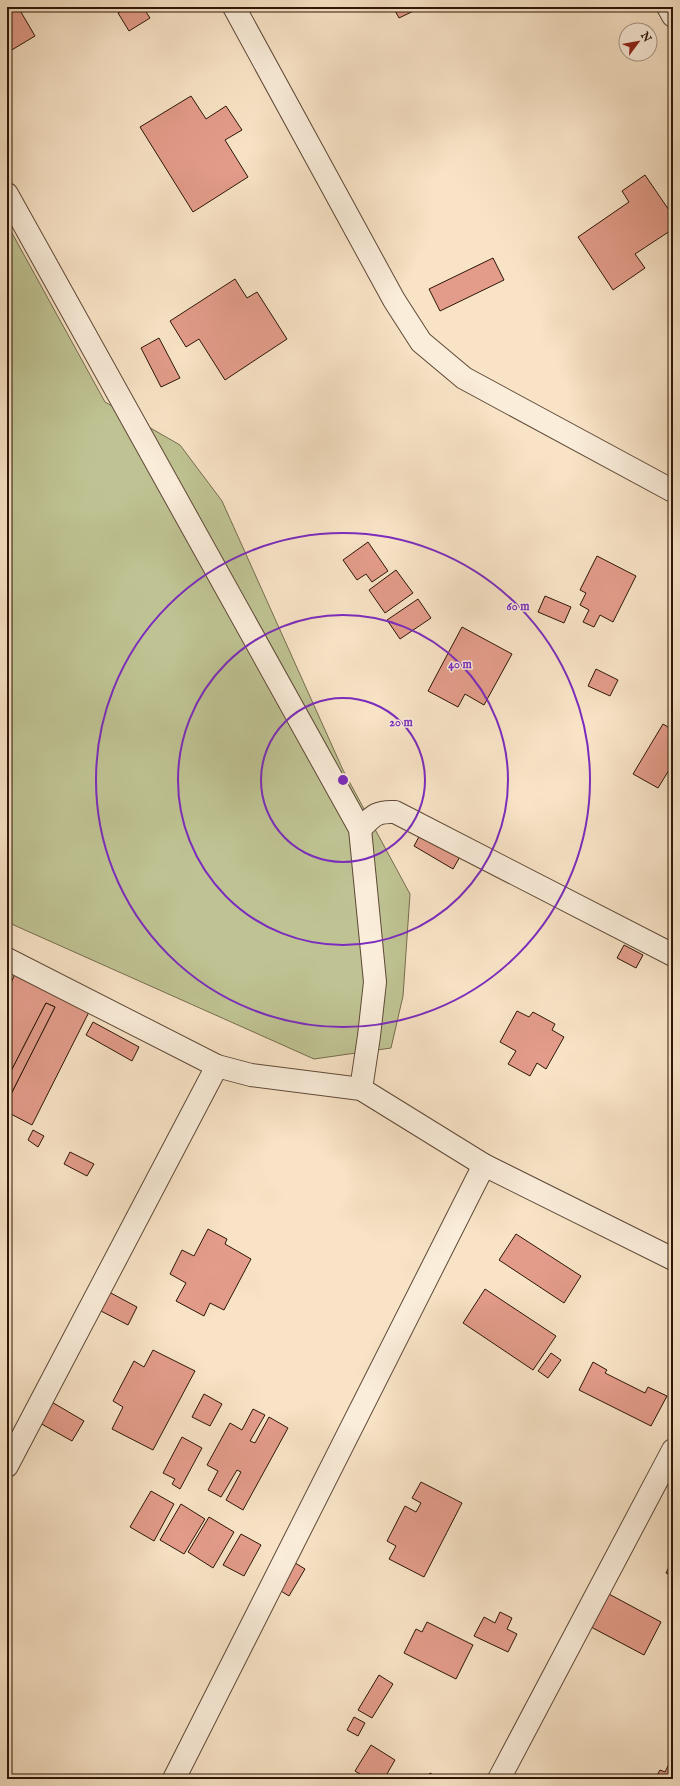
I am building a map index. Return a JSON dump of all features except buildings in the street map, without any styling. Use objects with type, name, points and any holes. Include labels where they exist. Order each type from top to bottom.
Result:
[{"type":"street","points":[[234,7],[394,300],[421,342],[464,378],[673,491]]},
{"type":"street","points":[[668,7],[673,16]]},
{"type":"street","points":[[7,194],[360,829],[375,982],[361,1089]]},
{"type":"street","points":[[360,829],[371,818],[382,811],[395,812],[673,955]]},
{"type":"street","points":[[7,959],[217,1066],[251,1075],[361,1089],[484,1165],[673,1259]]},
{"type":"street","points":[[7,1466],[217,1066]]},
{"type":"street","points":[[174,1779],[484,1165]]},
{"type":"street","points":[[499,1779],[673,1450]]},
{"type":"green space","points":[[7,224],[105,402],[180,445],[222,501],[343,770],[410,894],[403,996],[391,1048],[314,1059],[7,922]]}]
